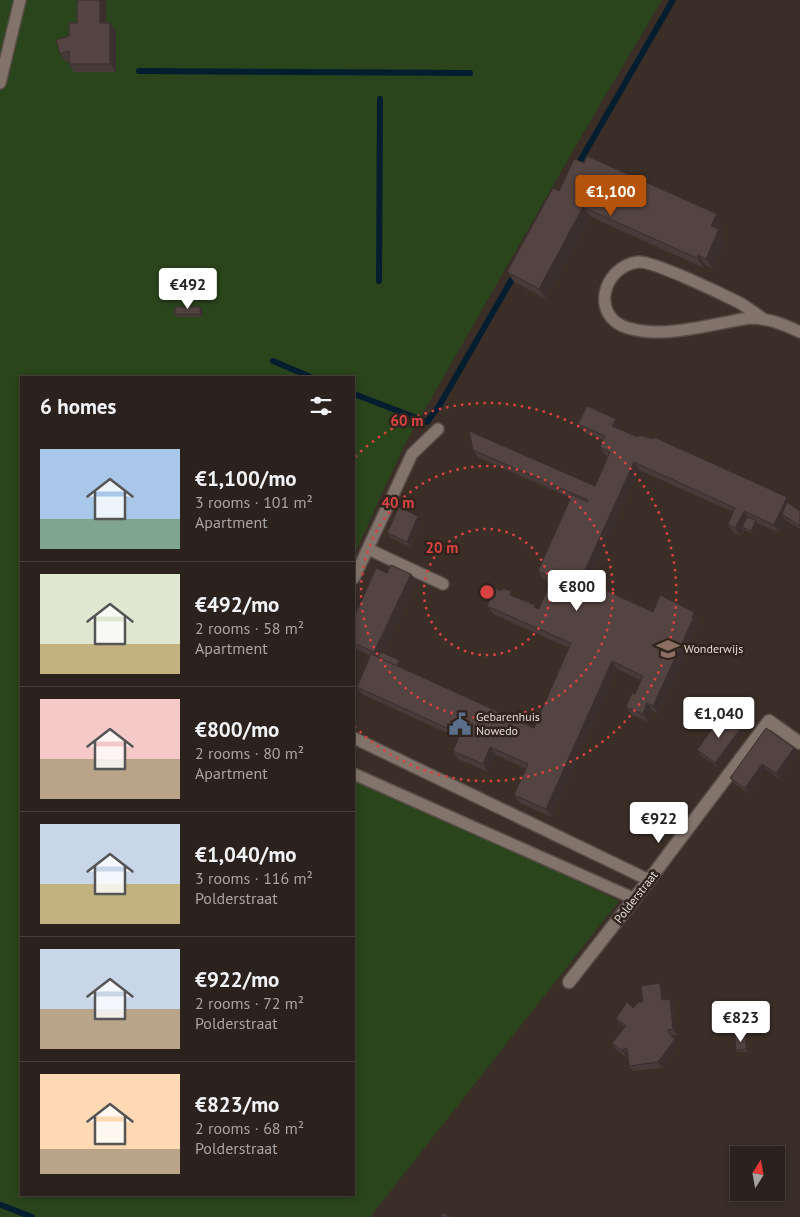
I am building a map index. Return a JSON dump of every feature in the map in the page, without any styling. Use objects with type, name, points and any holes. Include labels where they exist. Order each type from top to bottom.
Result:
[{"type":"street","name":"Polderstraat","points":[[569,982],[635,899],[769,721],[800,743]]},
{"type":"lane","points":[[0,83],[20,0]]},
{"type":"lane","points":[[762,318],[740,304],[656,265],[640,262],[624,266],[615,272],[606,287],[604,299],[608,312],[615,321],[627,328],[662,333],[749,318],[762,318],[778,322],[800,332]]},
{"type":"lane","points":[[355,576],[412,454],[438,428]]},
{"type":"lane","points":[[368,549],[443,584]]},
{"type":"lane","points":[[355,738],[649,880]]},
{"type":"lane","points":[[355,774],[635,899]]},
{"type":"green space","points":[[0,0],[662,0],[578,142],[404,446],[355,553],[355,376],[20,376],[20,1196],[355,1196],[355,776],[619,901],[370,1217],[0,1217]]},
{"type":"building","points":[[77,0],[100,0],[100,23],[110,23],[110,64],[69,64],[69,51],[60,54],[56,40],[69,36],[69,23],[77,23]]},
{"type":"building","points":[[587,156],[717,214],[711,226],[719,229],[706,259],[698,255],[697,258],[583,207],[539,289],[507,272],[553,188],[559,191],[574,159],[584,163]]},
{"type":"building","points":[[175,307],[200,307],[200,314],[175,314]]},
{"type":"building","points":[[587,406],[616,419],[612,426],[638,437],[639,435],[653,439],[654,437],[787,497],[774,525],[744,511],[735,528],[728,524],[735,508],[634,462],[581,579],[653,612],[660,595],[694,612],[693,619],[653,706],[647,703],[643,714],[626,707],[632,693],[635,694],[643,676],[612,661],[546,809],[514,795],[528,764],[490,747],[483,764],[453,751],[460,734],[357,687],[371,654],[534,728],[571,643],[487,606],[495,588],[501,591],[502,588],[511,591],[510,595],[535,605],[534,607],[539,609],[552,578],[538,571],[572,495],[587,502],[588,500],[473,450],[469,431],[595,486],[610,452],[600,447],[605,436],[578,424]]},
{"type":"building","points":[[787,502],[800,511],[800,526],[782,514]]},
{"type":"building","points":[[399,507],[418,516],[407,542],[387,533]]},
{"type":"building","points":[[747,517],[756,520],[751,531],[742,527]]},
{"type":"building","points":[[391,565],[411,574],[374,652],[355,643],[355,616],[376,568],[387,573]]},
{"type":"building","points":[[381,652],[399,660],[397,666],[378,657]]},
{"type":"building","points":[[722,715],[741,728],[715,763],[697,750]]},
{"type":"building","points":[[766,728],[794,748],[776,773],[762,764],[745,788],[730,778]]},
{"type":"building","points":[[660,983],[662,1000],[670,999],[673,1029],[668,1030],[669,1034],[675,1039],[658,1062],[629,1066],[627,1048],[623,1049],[624,1052],[612,1043],[626,1026],[616,1018],[627,1002],[633,1008],[638,1002],[643,1002],[641,986]]},
{"type":"building","points":[[735,1037],[746,1037],[746,1049],[736,1050]]},
{"type":"building","points":[[443,1213],[451,1217],[441,1217]]},
{"type":"waterway","points":[[576,168],[673,0]]},
{"type":"waterway","points":[[139,71],[470,73]]},
{"type":"waterway","points":[[379,281],[380,99]]},
{"type":"waterway","points":[[355,394],[427,422],[439,406],[516,272]]},
{"type":"waterway","points":[[273,361],[308,376]]},
{"type":"waterway","points":[[1,1205],[32,1217]]},
{"type":"place","name":"Wonderwijs","points":[[668,649]]},
{"type":"place","name":"Gebarenhuis Nowedo","points":[[460,724]]}]
